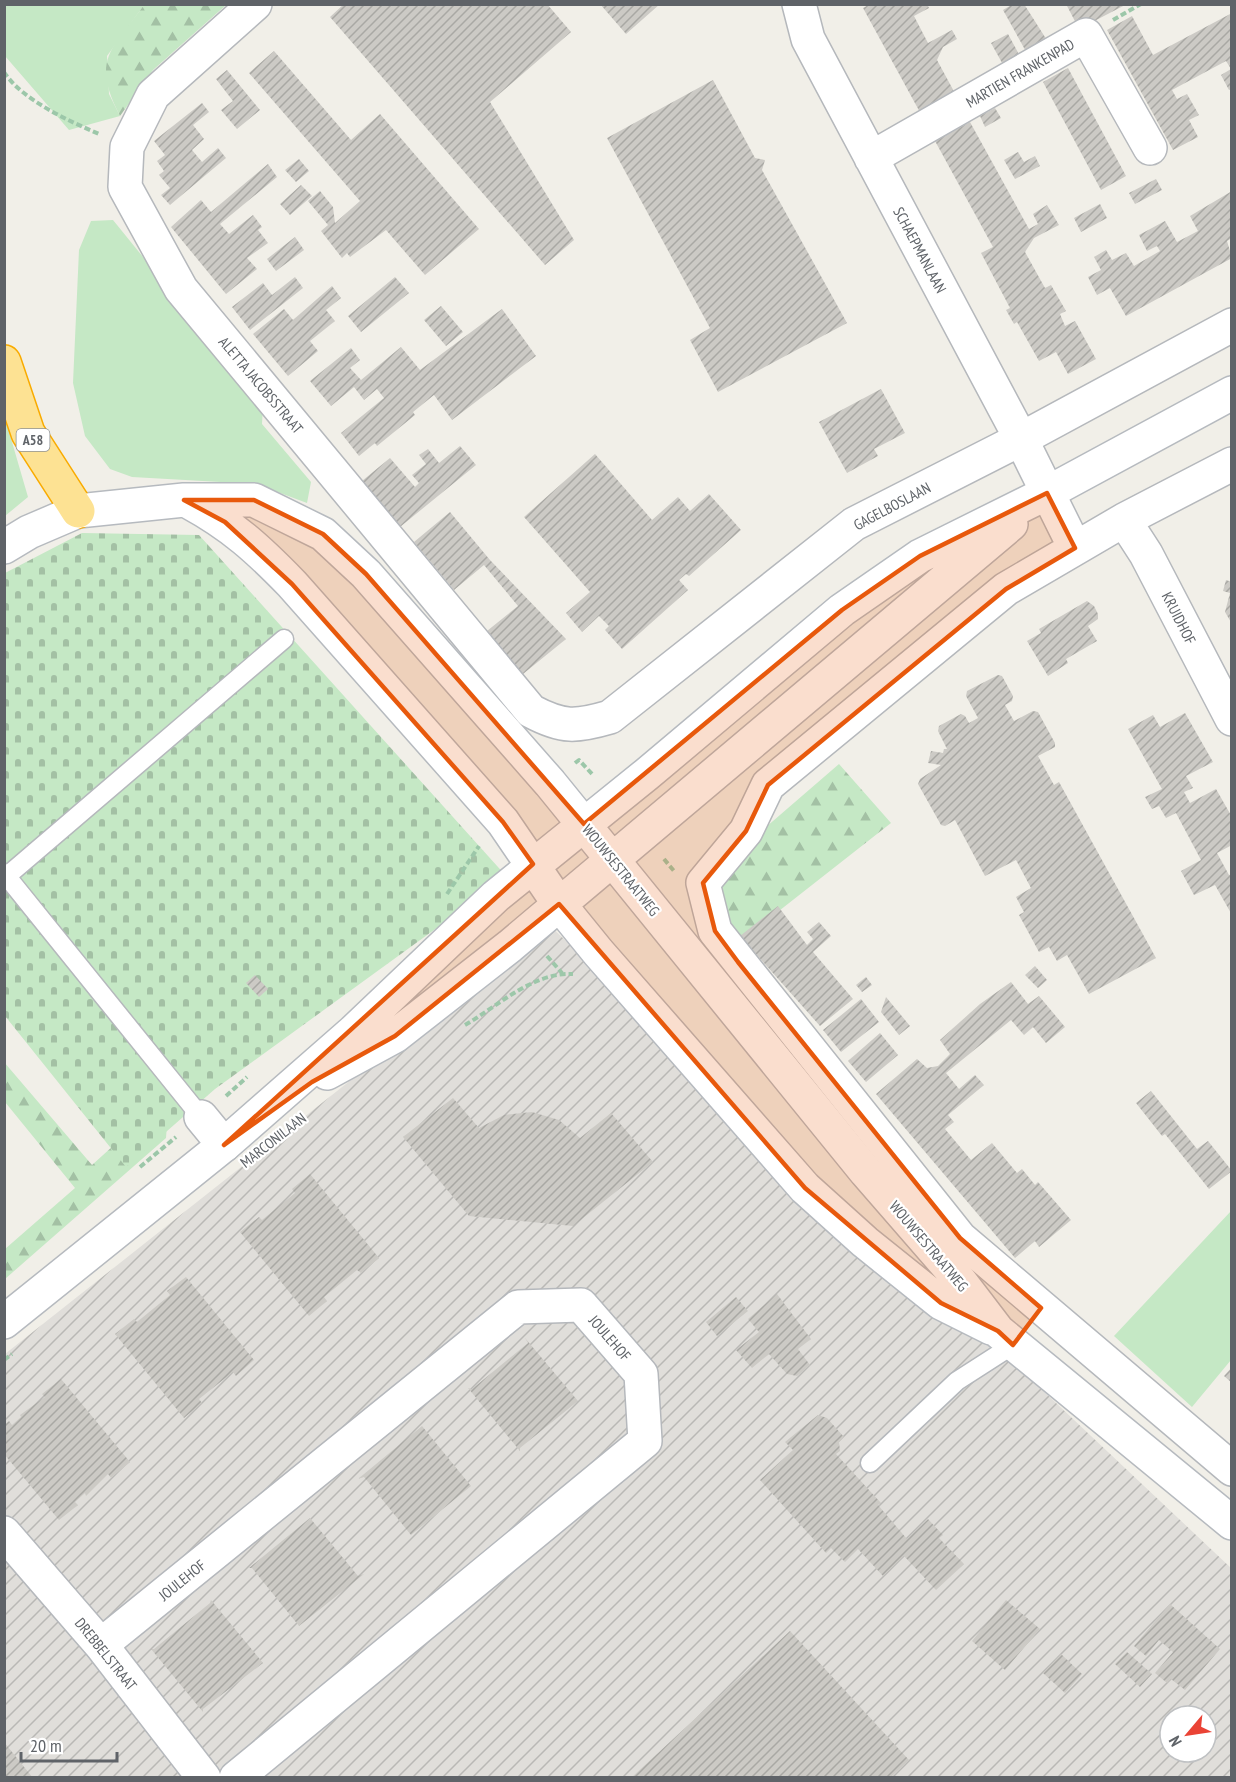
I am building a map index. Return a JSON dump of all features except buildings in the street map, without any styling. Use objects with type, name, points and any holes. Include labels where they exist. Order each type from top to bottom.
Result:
[{"type":"highway","name":"A58","points":[[4,362],[28,433],[78,511]]},
{"type":"street","name":"ALETTA JACOBSSTRAAT","points":[[255,4],[153,95],[127,147],[124,187],[181,289],[531,711],[548,720],[580,726]]},
{"type":"street","name":"SCHAEPMANLAAN","points":[[799,4],[808,39],[1021,439],[1047,494]]},
{"type":"street","name":"MARTIEN FRANKENPAD","points":[[871,159],[1086,35],[1150,148]]},
{"type":"street","name":"GAGELBOSLAAN","points":[[580,726],[610,717],[854,524],[1021,439],[1232,325]]},
{"type":"street","points":[[533,864],[843,610],[920,556],[1047,494],[1232,393]]},
{"type":"street","points":[[1047,494],[1075,548],[1232,464]]},
{"type":"street","points":[[559,904],[1047,494]]},
{"type":"street","name":"WOUWSESTRAATWEG","points":[[184,500],[225,522],[256,547],[292,584],[503,822],[559,904],[726,1101],[805,1188],[865,1242],[941,1303],[1006,1338],[1232,1523]]},
{"type":"street","name":"WOUWSESTRAATWEG","points":[[4,547],[29,532],[78,511],[184,500],[254,500],[323,534],[366,574],[584,824],[866,1172],[953,1272],[1006,1338]]},
{"type":"street","name":"KRUIDHOF","points":[[1124,520],[1146,554],[1232,719]]},
{"type":"street","name":"WOUWSESTRAATWEG","points":[[1075,548],[1006,589],[768,785],[746,831],[704,883],[715,931],[960,1238],[1232,1469]]},
{"type":"street","name":"MARCONILAAN","points":[[9,1337],[353,1032],[495,896],[533,864]]},
{"type":"street","name":"MARCONILAAN","points":[[224,1145],[312,1082],[394,1036],[559,904]]},
{"type":"street","points":[[201,1116],[224,1145]]},
{"type":"street","name":"JOULEHOF","points":[[101,1646],[518,1306],[581,1305],[641,1374],[645,1441],[236,1778]]},
{"type":"street","points":[[1006,1338],[1041,1308]]},
{"type":"street","name":"DREBBELSTRAAT","points":[[4,1533],[101,1646],[204,1778]]},
{"type":"lane","points":[[201,1116],[6,874],[284,639]]},
{"type":"lane","points":[[870,1463],[1006,1338]]},
{"type":"path","points":[[4,72],[13,86],[73,122],[127,147]]},
{"type":"path","points":[[445,897],[471,859]]},
{"type":"path","points":[[464,1027],[518,990],[562,973],[574,974]]},
{"type":"path","points":[[138,1168],[252,1073]]},
{"type":"path","points":[[4,1360],[9,1337]]},
{"type":"highlighted area","points":[[1047,493],[1075,548],[1006,589],[768,785],[746,831],[703,883],[715,931],[738,962],[960,1238],[1041,1308],[1013,1345],[998,1331],[941,1303],[805,1188],[559,904],[395,1036],[312,1082],[224,1145],[533,864],[503,822],[292,584],[225,522],[184,500],[254,500],[323,534],[366,574],[584,824],[842,610],[920,556]]},
{"type":"shaded area","points":[[548,924],[1231,1568],[1231,1777],[5,1778],[5,1354]]},
{"type":"green space","points":[[4,5],[144,5],[107,56],[109,94],[120,116],[69,130],[5,56]]},
{"type":"green space","points":[[144,5],[226,5],[153,70],[120,116],[111,97],[106,68],[114,45]]},
{"type":"green space","points":[[113,220],[263,405],[262,424],[311,482],[307,503],[256,484],[132,477],[110,469],[85,436],[73,383],[79,250],[91,221]]},
{"type":"green space","points":[[5,418],[28,497],[4,516]]},
{"type":"green space","points":[[82,533],[199,535],[507,877],[215,1089],[126,1167],[5,1016],[5,573]]},
{"type":"green space","points":[[839,764],[891,823],[733,947],[710,900],[722,865]]},
{"type":"green space","points":[[4,1062],[92,1165],[145,1117],[168,1111],[166,1138],[5,1279],[5,1249],[75,1188],[5,1102]]},
{"type":"green space","points":[[1231,1211],[1231,1360],[1192,1407],[1114,1336]]}]
